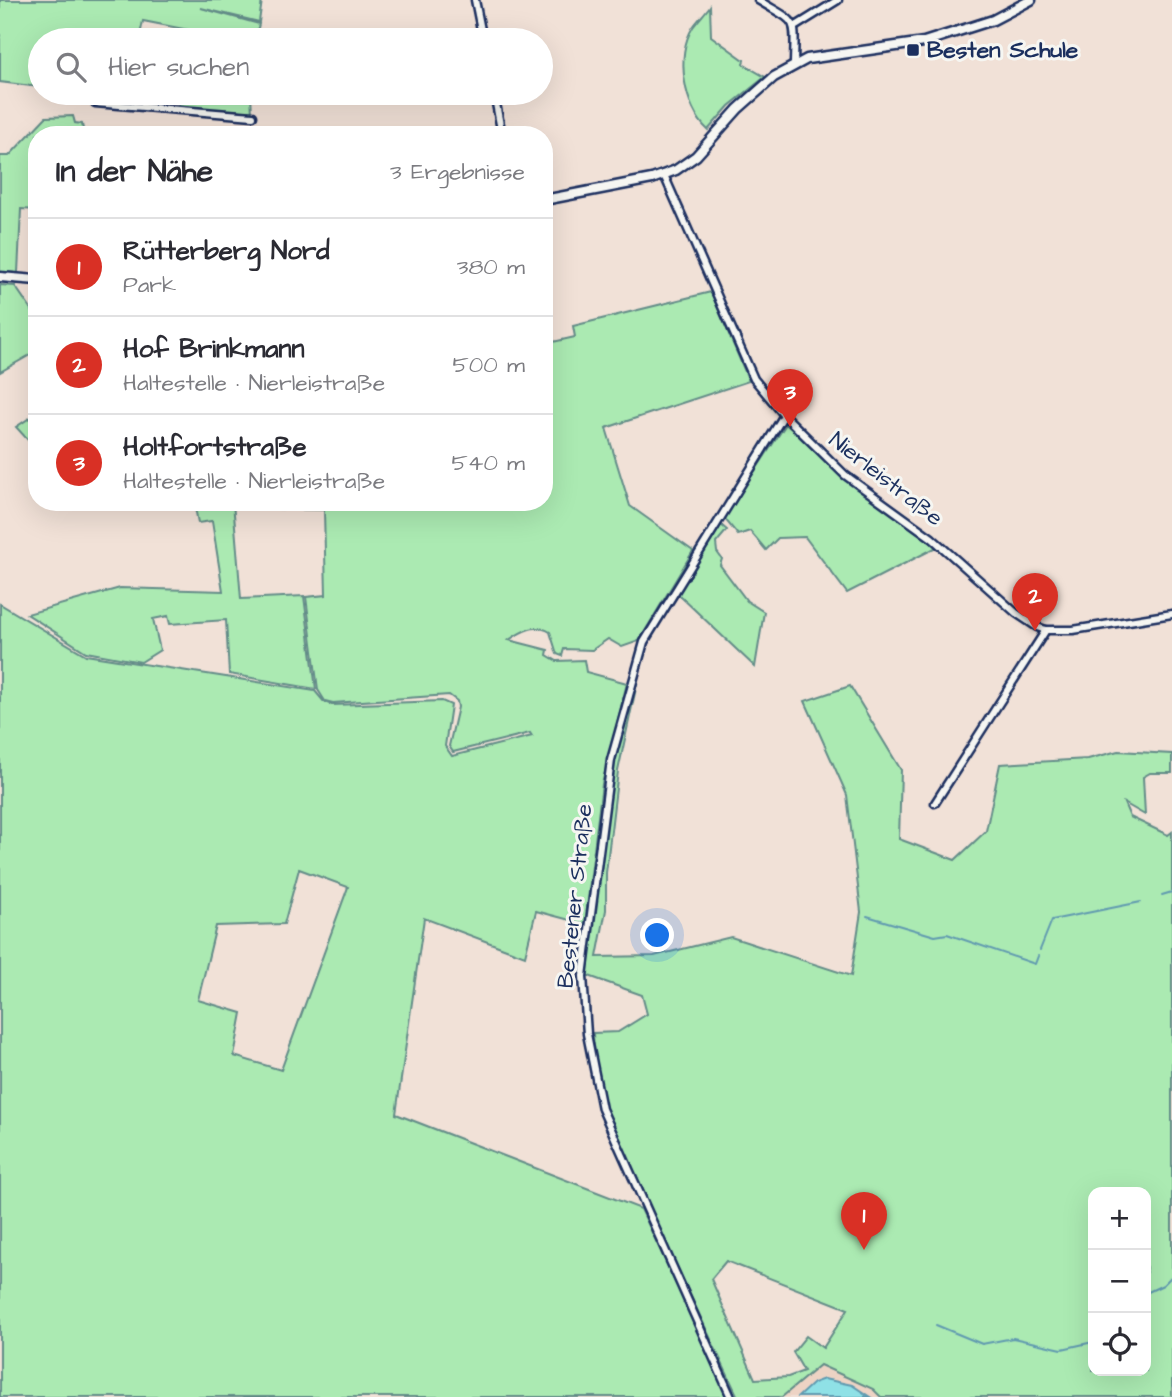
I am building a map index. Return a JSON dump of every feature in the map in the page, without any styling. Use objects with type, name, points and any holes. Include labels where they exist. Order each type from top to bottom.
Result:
[{"type":"main road","points":[[553,198],[664,175],[696,156],[738,109],[794,64],[825,54],[924,42],[959,33],[1031,0]]},
{"type":"main road","points":[[0,277],[28,279]]},
{"type":"street","points":[[475,0],[481,28]]},
{"type":"street","points":[[758,0],[791,19],[796,26],[794,64]]},
{"type":"street","points":[[796,26],[838,0]]},
{"type":"street","points":[[119,105],[253,116]]},
{"type":"street","points":[[496,105],[500,126]]},
{"type":"street","name":"Nierleistraße","points":[[664,175],[742,355],[759,385],[784,415],[845,475],[932,538],[1016,613],[1046,630]]},
{"type":"street","name":"Bestener Straße","points":[[731,1397],[602,1110],[587,1034],[583,976],[609,770],[644,642],[784,415]]},
{"type":"street","points":[[935,803],[1046,630],[1073,630],[1172,614]]},
{"type":"shaded area","points":[[820,1365],[869,1385],[881,1397],[782,1397]]},
{"type":"green space","points":[[0,0],[262,0],[259,22],[201,8],[259,24],[258,28],[179,28],[143,21],[142,28],[28,28],[28,86],[0,82]]},
{"type":"green space","points":[[710,6],[711,36],[744,60],[743,64],[765,77],[729,106],[708,130],[693,109],[688,95],[684,52],[693,27]]},
{"type":"green space","points":[[179,105],[252,105],[252,115],[179,111]]},
{"type":"green space","points":[[73,116],[75,123],[82,126],[37,126],[46,117]]},
{"type":"green space","points":[[28,136],[28,209],[21,209],[18,273],[0,272],[0,156],[9,156]]},
{"type":"green space","points":[[0,285],[15,286],[28,305],[28,356],[0,372]]},
{"type":"green space","points":[[711,292],[749,381],[606,428],[630,506],[693,551],[639,641],[622,647],[608,639],[592,650],[564,649],[562,656],[557,654],[550,632],[544,629],[529,629],[509,640],[548,650],[547,655],[557,661],[584,660],[586,672],[627,683],[602,784],[585,924],[536,911],[525,956],[424,918],[396,1114],[641,1209],[729,1397],[0,1397],[0,604],[86,655],[315,691],[324,702],[332,705],[442,701],[451,705],[445,746],[452,756],[532,736],[530,733],[453,752],[449,746],[458,707],[457,701],[449,695],[333,703],[325,701],[318,690],[306,597],[326,595],[324,511],[553,511],[553,342],[575,337],[573,326]],"holes":[[[299,869],[348,887],[281,1070],[234,1056],[242,1013],[198,1000],[216,926],[284,924]]]},
{"type":"green space","points":[[28,419],[28,440],[16,427]]},
{"type":"green space","points":[[786,424],[842,477],[937,547],[847,593],[805,537],[778,538],[766,550],[750,531],[738,535],[724,518]]},
{"type":"green space","points":[[196,511],[234,511],[241,599],[304,596],[316,689],[229,674],[226,620],[170,624],[168,616],[153,619],[160,650],[141,662],[86,652],[27,614],[120,588],[223,591],[212,521],[198,523]]},
{"type":"green space","points":[[721,525],[727,530],[716,543],[717,552],[722,559],[720,565],[747,601],[764,612],[755,667],[678,594]]},
{"type":"green space","points":[[646,642],[618,771],[606,873],[606,910],[597,957],[654,956],[731,937],[851,976],[861,912],[847,795],[805,701],[850,686],[901,770],[899,839],[955,860],[986,831],[1000,764],[1088,759],[1118,751],[1172,754],[1172,773],[1150,773],[1143,777],[1145,815],[1124,803],[1130,817],[1168,835],[1172,832],[1172,1397],[881,1397],[873,1389],[820,1365],[782,1397],[738,1397],[610,1124],[595,1071],[593,1033],[618,1032],[647,1014],[642,995],[586,975],[613,765]],"holes":[[[726,1261],[848,1309],[823,1348],[806,1336],[793,1352],[804,1371],[788,1377],[755,1379],[711,1279]]]},
{"type":"water","points":[[824,1379],[852,1385],[870,1397],[798,1397],[813,1383]]},
{"type":"waterway","points":[[1162,895],[1172,892]]},
{"type":"waterway","points":[[1040,950],[1052,920],[1141,902]]},
{"type":"waterway","points":[[867,916],[935,936],[947,934],[1035,964],[1038,956]]},
{"type":"waterway","points":[[1151,1291],[1163,1285],[1172,1276]]},
{"type":"waterway","points":[[936,1325],[982,1344],[1013,1338],[1062,1349],[1088,1343]]},
{"type":"place","name":"Besten Schule","points":[[913,50]]},
{"type":"place","name":"Holtfortstraße","points":[[790,427]]},
{"type":"place","name":"Hof Brinkmann","points":[[1035,631]]},
{"type":"place","name":"Rütterberg Nord","points":[[864,1250]]}]
